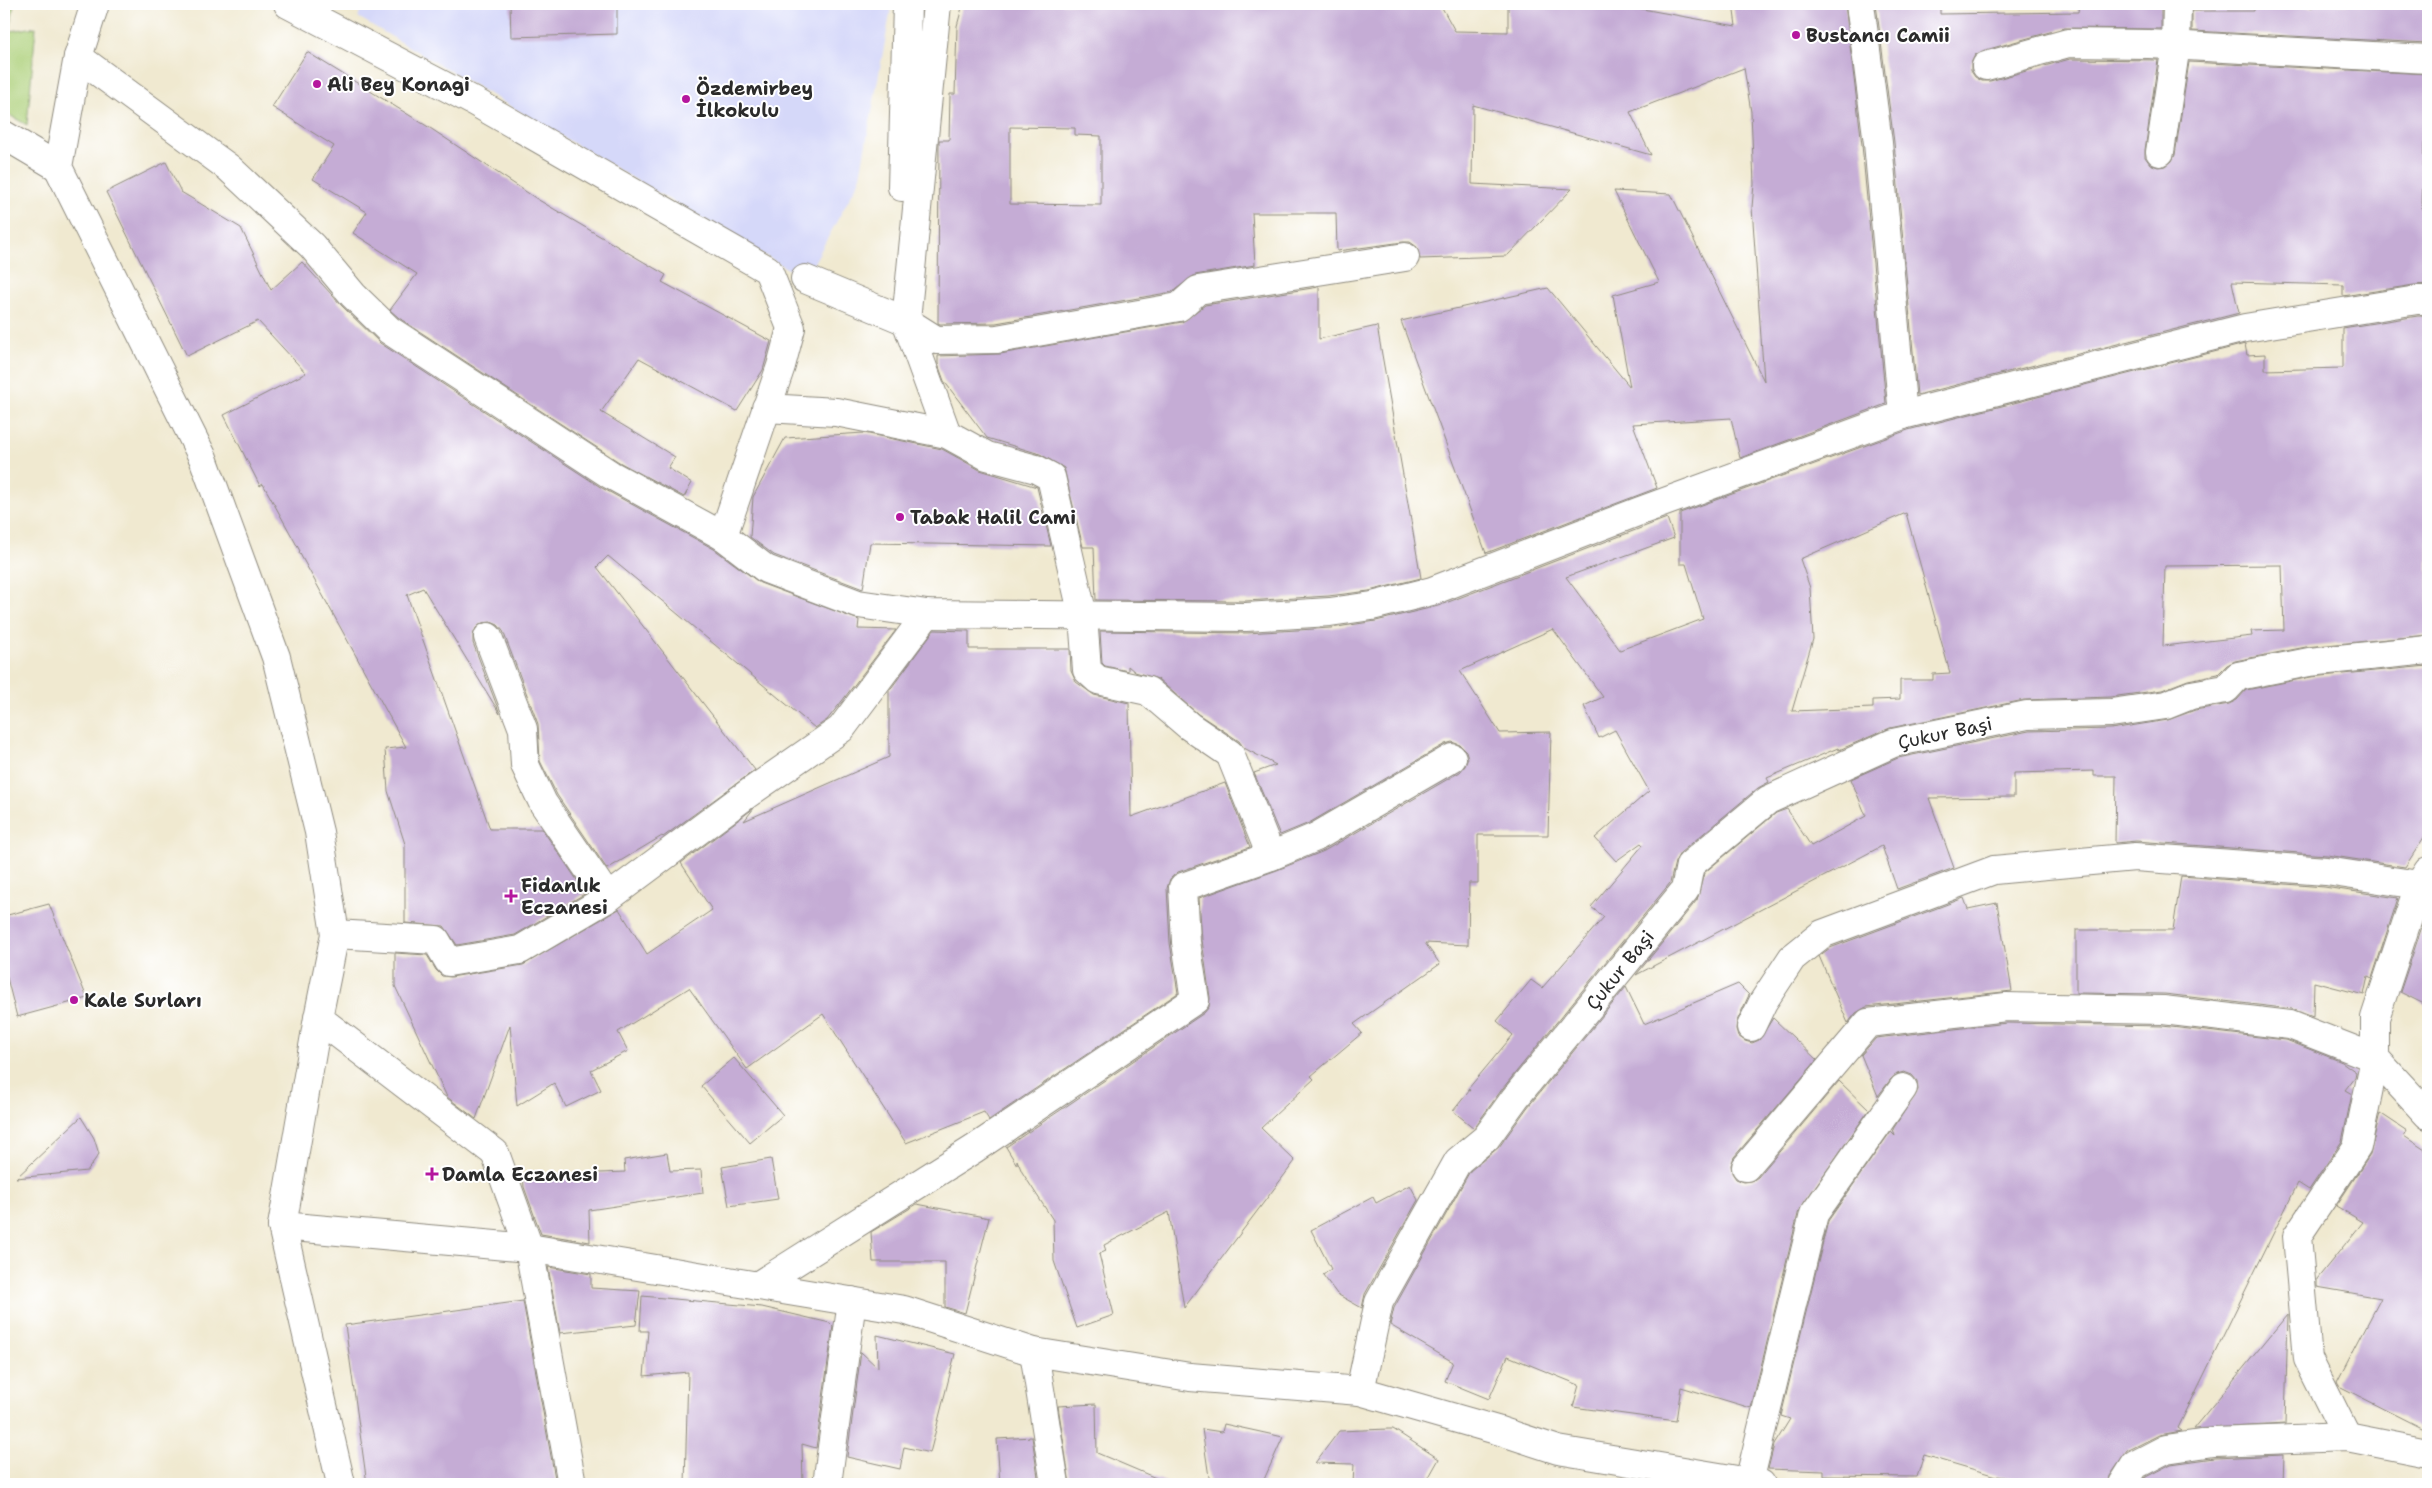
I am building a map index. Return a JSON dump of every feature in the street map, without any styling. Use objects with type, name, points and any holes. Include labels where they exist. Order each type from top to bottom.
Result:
[{"type":"street","points":[[58,167],[78,57],[95,4]]},
{"type":"street","points":[[288,4],[475,102],[768,270],[791,328],[723,536]]},
{"type":"street","points":[[907,4],[901,234],[906,321],[947,434]]},
{"type":"street","points":[[906,321],[937,4]]},
{"type":"street","points":[[1860,4],[1878,143],[1902,415]]},
{"type":"street","points":[[2160,152],[2176,45],[2177,4]]},
{"type":"street","points":[[1986,66],[2068,43],[2176,45],[2428,59]]},
{"type":"street","points":[[78,57],[229,168],[312,246],[353,295],[389,330],[611,475],[723,536],[766,569],[858,604],[927,614],[1246,617],[1330,612],[1372,606],[1432,591],[1640,511],[1902,415],[2245,328],[2416,300],[2428,300]]},
{"type":"street","points":[[4,135],[58,167],[203,458],[276,656],[319,832],[336,934],[318,1018],[282,1226],[341,1484]]},
{"type":"street","points":[[805,279],[906,321],[936,340],[997,339],[1180,307],[1198,290],[1405,257]]},
{"type":"street","points":[[766,408],[836,412],[947,434],[987,456],[1036,469],[1050,477],[1083,616],[1087,670],[1098,680],[1148,691],[1189,726],[1230,754],[1270,856]]},
{"type":"street","points":[[336,934],[436,940],[450,962],[520,950],[608,898],[746,795],[841,729],[927,614]]},
{"type":"street","points":[[488,636],[523,730],[525,765],[543,803],[608,898]]},
{"type":"street","name":"Çukur Başi","points":[[1360,1391],[1379,1302],[1458,1161],[1486,1138],[1515,1098],[1685,890],[1690,865],[1768,800],[1893,743],[2027,715],[2111,713],[2166,705],[2191,695],[2226,689],[2238,676],[2247,674],[2309,662],[2428,650]]},
{"type":"street","points":[[757,1286],[974,1149],[1196,1000],[1186,942],[1183,887],[1270,856],[1316,837],[1452,758]]},
{"type":"street","points":[[1751,1027],[1763,1002],[1792,958],[1822,934],[1994,870],[2135,858],[2326,871],[2425,882],[2375,1018],[2375,1058],[2358,1147],[2297,1236],[2308,1359],[2347,1437]]},
{"type":"street","points":[[1746,1167],[1868,1023],[2006,1007],[2163,1010],[2290,1026],[2375,1058],[2428,1115]]},
{"type":"street","points":[[318,1018],[495,1154],[529,1248],[572,1484]]},
{"type":"street","points":[[282,1226],[529,1248],[904,1310],[1034,1352],[1190,1377],[1360,1391],[1500,1431],[1558,1450],[1755,1483],[1814,1214],[1903,1088]]},
{"type":"street","points":[[828,1484],[852,1302]]},
{"type":"street","points":[[1034,1352],[1055,1484]]},
{"type":"street","points":[[2123,1484],[2135,1465],[2166,1450],[2214,1442],[2347,1437],[2428,1453]]},
{"type":"shaded area","name":"Özdemirbey İlkokulu","points":[[363,4],[892,4],[859,181],[805,279],[358,17]]},
{"type":"green space","points":[[4,4],[14,4],[10,31],[36,27],[27,125],[4,112]]},
{"type":"building","points":[[510,4],[617,4],[617,34],[511,37]]},
{"type":"building","points":[[963,4],[1440,4],[1455,31],[1508,32],[1508,4],[1615,4],[1736,26],[1733,4],[1845,4],[1862,145],[1886,404],[1740,458],[1731,418],[1633,424],[1657,488],[1486,553],[1401,321],[1548,288],[1630,387],[1613,295],[1659,282],[1614,191],[1671,194],[1764,381],[1752,207],[1754,184],[1751,112],[1744,68],[1630,112],[1651,155],[1473,105],[1472,184],[1572,189],[1507,256],[1420,259],[1417,247],[1410,242],[1337,251],[1336,213],[1252,213],[1255,265],[1195,275],[1172,292],[996,323],[940,324],[938,323],[939,140],[949,140],[950,94],[955,94],[957,26]],"holes":[[[1010,127],[1075,128],[1075,135],[1101,136],[1101,205],[1010,204]]]},
{"type":"building","points":[[1876,4],[1940,4],[1940,14],[2078,12],[2079,4],[2161,4],[2161,29],[2064,28],[1982,51],[1975,55],[1971,63],[1971,71],[1975,77],[1982,81],[1990,81],[2070,59],[2158,60],[2145,157],[2150,164],[2158,167],[2166,166],[2175,155],[2189,62],[2428,74],[2428,143],[2424,142],[2422,209],[2428,209],[2428,284],[2343,296],[2343,285],[2232,282],[2239,313],[1917,395],[1894,142]]},
{"type":"building","points":[[2313,4],[2428,4],[2428,43],[2192,31],[2192,11],[2254,11],[2254,7],[2313,7]]},
{"type":"building","points":[[307,52],[430,128],[537,199],[666,275],[662,282],[771,341],[763,370],[737,411],[639,358],[601,412],[675,457],[668,468],[692,483],[684,497],[619,462],[399,318],[390,310],[417,274],[353,233],[367,212],[313,179],[334,146],[272,107]]},
{"type":"building","points":[[166,162],[181,192],[241,228],[271,290],[302,262],[342,306],[380,343],[602,488],[714,549],[760,583],[859,620],[858,629],[896,630],[827,720],[815,728],[608,556],[597,567],[755,770],[663,837],[607,869],[557,795],[540,761],[538,724],[503,631],[498,625],[491,622],[482,623],[476,628],[473,635],[473,643],[500,714],[423,588],[407,595],[490,829],[542,829],[586,893],[515,935],[457,945],[444,926],[405,923],[405,844],[388,791],[385,749],[406,747],[263,484],[260,486],[224,415],[306,373],[258,321],[187,356],[106,192]]},
{"type":"building","points":[[1319,287],[1319,339],[1377,326],[1421,578],[1369,591],[1328,596],[1246,601],[1096,600],[1094,547],[1083,547],[1064,468],[1040,454],[987,438],[944,381],[938,364],[938,356],[1000,354],[1182,322],[1205,305]]},
{"type":"building","points":[[2428,316],[2428,635],[2306,647],[2235,661],[2227,665],[2218,674],[2188,680],[2162,690],[2110,697],[2024,700],[1890,728],[1767,778],[1769,782],[1758,788],[1680,853],[1675,862],[1670,883],[1503,1088],[1474,1128],[1453,1111],[1470,1090],[1468,1089],[1513,1035],[1497,1021],[1531,980],[1542,988],[1604,917],[1591,907],[1643,845],[1641,843],[1616,861],[1595,838],[1649,791],[1615,730],[1599,738],[1584,706],[1603,697],[1553,629],[1460,671],[1500,733],[1551,732],[1548,835],[1478,835],[1478,883],[1469,883],[1468,945],[1425,943],[1440,964],[1354,1024],[1362,1033],[1311,1076],[1314,1079],[1261,1128],[1295,1161],[1184,1308],[1169,1212],[1104,1245],[1106,1251],[1099,1254],[1114,1315],[1077,1328],[1054,1261],[1053,1220],[1022,1172],[1017,1160],[1017,1165],[1006,1147],[1204,1013],[1209,1007],[1210,998],[1202,940],[1199,898],[1324,851],[1460,772],[1468,758],[1466,751],[1460,745],[1452,742],[1445,744],[1309,823],[1280,835],[1254,773],[1276,765],[1244,748],[1239,741],[1198,714],[1158,679],[1135,672],[1128,666],[1128,671],[1105,666],[1102,663],[1100,631],[1247,633],[1331,628],[1376,621],[1438,606],[1667,518],[1674,538],[1566,577],[1620,650],[1703,619],[1686,564],[1680,564],[1680,513],[1908,430],[2245,344],[2247,355],[2265,354],[2265,370],[2343,368],[2343,328]],"holes":[[[1906,513],[1950,673],[1933,674],[1933,680],[1900,680],[1900,699],[1873,700],[1873,708],[1792,711],[1813,639],[1810,588],[1800,559]],[[2282,565],[2284,630],[2251,631],[2252,636],[2163,646],[2165,566]]]},
{"type":"building","name":"Tabak Halil Cami","points":[[864,433],[942,449],[980,470],[1037,487],[1051,546],[870,543],[863,589],[774,555],[750,537],[753,497],[785,438]]},
{"type":"building","points":[[934,630],[969,631],[969,649],[1070,649],[1071,671],[1076,682],[1094,695],[1129,703],[1131,817],[1225,783],[1250,847],[1178,872],[1170,879],[1167,888],[1170,943],[1178,993],[989,1120],[984,1112],[906,1143],[823,1014],[747,1069],[689,988],[618,1032],[628,1051],[591,1070],[601,1090],[566,1107],[554,1083],[517,1106],[510,1025],[476,1119],[447,1097],[395,986],[395,953],[427,955],[442,976],[451,977],[523,965],[619,909],[647,954],[712,910],[681,863],[754,808],[744,821],[889,757],[889,691]]},
{"type":"building","points":[[2428,666],[2428,831],[2405,867],[2327,855],[2136,841],[2115,843],[2116,776],[2094,776],[2094,771],[2014,773],[2014,797],[1929,798],[1954,868],[1897,889],[1882,846],[1636,975],[1697,900],[1704,873],[1776,813],[1787,809],[1811,846],[1866,816],[1851,779],[1898,758],[2029,731],[2111,729],[2168,720],[2195,710],[2229,704],[2237,700],[2246,690],[2311,677]]},
{"type":"building","points":[[2181,876],[2324,887],[2398,898],[2372,978],[2368,976],[2364,995],[2314,982],[2313,1017],[2292,1009],[2165,994],[2076,993],[2076,930],[2173,930]]},
{"type":"building","points":[[1964,898],[1968,909],[1997,903],[2012,991],[1866,1007],[1856,1013],[1848,1023],[1819,956],[1830,948]]},
{"type":"building","points":[[49,904],[87,998],[17,1017],[4,966],[4,916]]},
{"type":"building","points":[[2428,912],[2428,1006],[2400,992]]},
{"type":"building","points":[[1738,984],[1749,995],[1737,1021],[1736,1029],[1738,1036],[1752,1043],[1759,1040],[1773,1018],[1817,1060],[1734,1157],[1731,1165],[1732,1173],[1736,1179],[1744,1182],[1752,1181],[1758,1177],[1839,1081],[1869,1110],[1799,1210],[1751,1408],[1681,1387],[1676,1421],[1573,1407],[1579,1385],[1508,1356],[1489,1399],[1445,1381],[1453,1362],[1390,1325],[1394,1308],[1470,1171],[1499,1147],[1527,1108],[1626,987],[1644,1024]]},
{"type":"building","points":[[2007,1023],[2162,1026],[2286,1040],[2342,1062],[2356,1072],[2355,1077],[2345,1090],[2352,1094],[2342,1141],[2309,1190],[2298,1183],[2178,1428],[2182,1431],[2159,1435],[2127,1451],[2110,1476],[2108,1484],[2049,1484],[1996,1476],[1924,1455],[1917,1477],[1824,1476],[1824,1471],[1768,1469],[1774,1445],[1790,1419],[1781,1416],[1828,1221],[1891,1131],[1895,1135],[1893,1129],[1918,1090],[1917,1081],[1912,1075],[1904,1072],[1897,1074],[1891,1079],[1878,1096],[1861,1055],[1876,1038]]},
{"type":"building","points":[[734,1058],[783,1115],[750,1143],[701,1086]]},
{"type":"building","points":[[2380,1113],[2407,1131],[2404,1136],[2428,1152],[2428,1431],[2339,1386],[2337,1382],[2381,1298],[2317,1287],[2317,1279],[2363,1222],[2336,1206],[2370,1155]]},
{"type":"building","points":[[81,1117],[94,1138],[99,1154],[87,1171],[16,1178]]},
{"type":"building","points":[[667,1153],[670,1171],[701,1170],[703,1193],[589,1210],[590,1242],[541,1234],[524,1187],[523,1176],[625,1172],[624,1160]]},
{"type":"building","points":[[771,1159],[778,1199],[729,1206],[722,1167]]},
{"type":"building","points":[[1410,1185],[1418,1200],[1365,1294],[1362,1308],[1337,1294],[1323,1275],[1331,1269],[1311,1230],[1373,1197],[1376,1203]]},
{"type":"building","points":[[917,1204],[989,1218],[965,1313],[945,1307],[945,1262],[873,1262],[871,1232]]},
{"type":"building","points":[[548,1267],[591,1274],[591,1288],[640,1291],[636,1325],[560,1333]]},
{"type":"building","points":[[642,1296],[762,1307],[830,1323],[833,1326],[816,1448],[802,1444],[803,1484],[685,1484],[688,1372],[644,1376],[648,1331],[640,1331]]},
{"type":"building","points":[[523,1301],[556,1484],[367,1484],[345,1325]]},
{"type":"building","points":[[2288,1314],[2285,1424],[2193,1429]]},
{"type":"building","points":[[877,1335],[955,1354],[930,1453],[904,1447],[900,1469],[847,1457],[861,1352],[878,1368]]},
{"type":"building","points":[[1096,1404],[1097,1453],[1170,1484],[1070,1484],[1058,1406]]},
{"type":"building","points":[[1224,1424],[1283,1437],[1262,1484],[1210,1484],[1202,1429],[1222,1432]]},
{"type":"building","points":[[1393,1429],[1439,1459],[1425,1484],[1353,1484],[1354,1464],[1315,1463],[1339,1431]]},
{"type":"building","points":[[1032,1437],[1039,1484],[1000,1484],[997,1439]]},
{"type":"building","points":[[2284,1455],[2283,1484],[2141,1484],[2146,1477],[2171,1464],[2215,1458]]},
{"type":"place","name":"Bustancı Camii","points":[[1796,35]]},
{"type":"place","name":"Ali Bey Konagi","points":[[317,84]]},
{"type":"place","name":"Özdemirbey İlkokulu","points":[[686,99]]},
{"type":"place","name":"Tabak Halil Cami","points":[[900,517]]},
{"type":"place","name":"Fidanlık Eczanesi","points":[[511,896]]},
{"type":"place","name":"Kale Surları","points":[[74,1000]]},
{"type":"place","name":"Damla Eczanesi","points":[[432,1174]]}]
